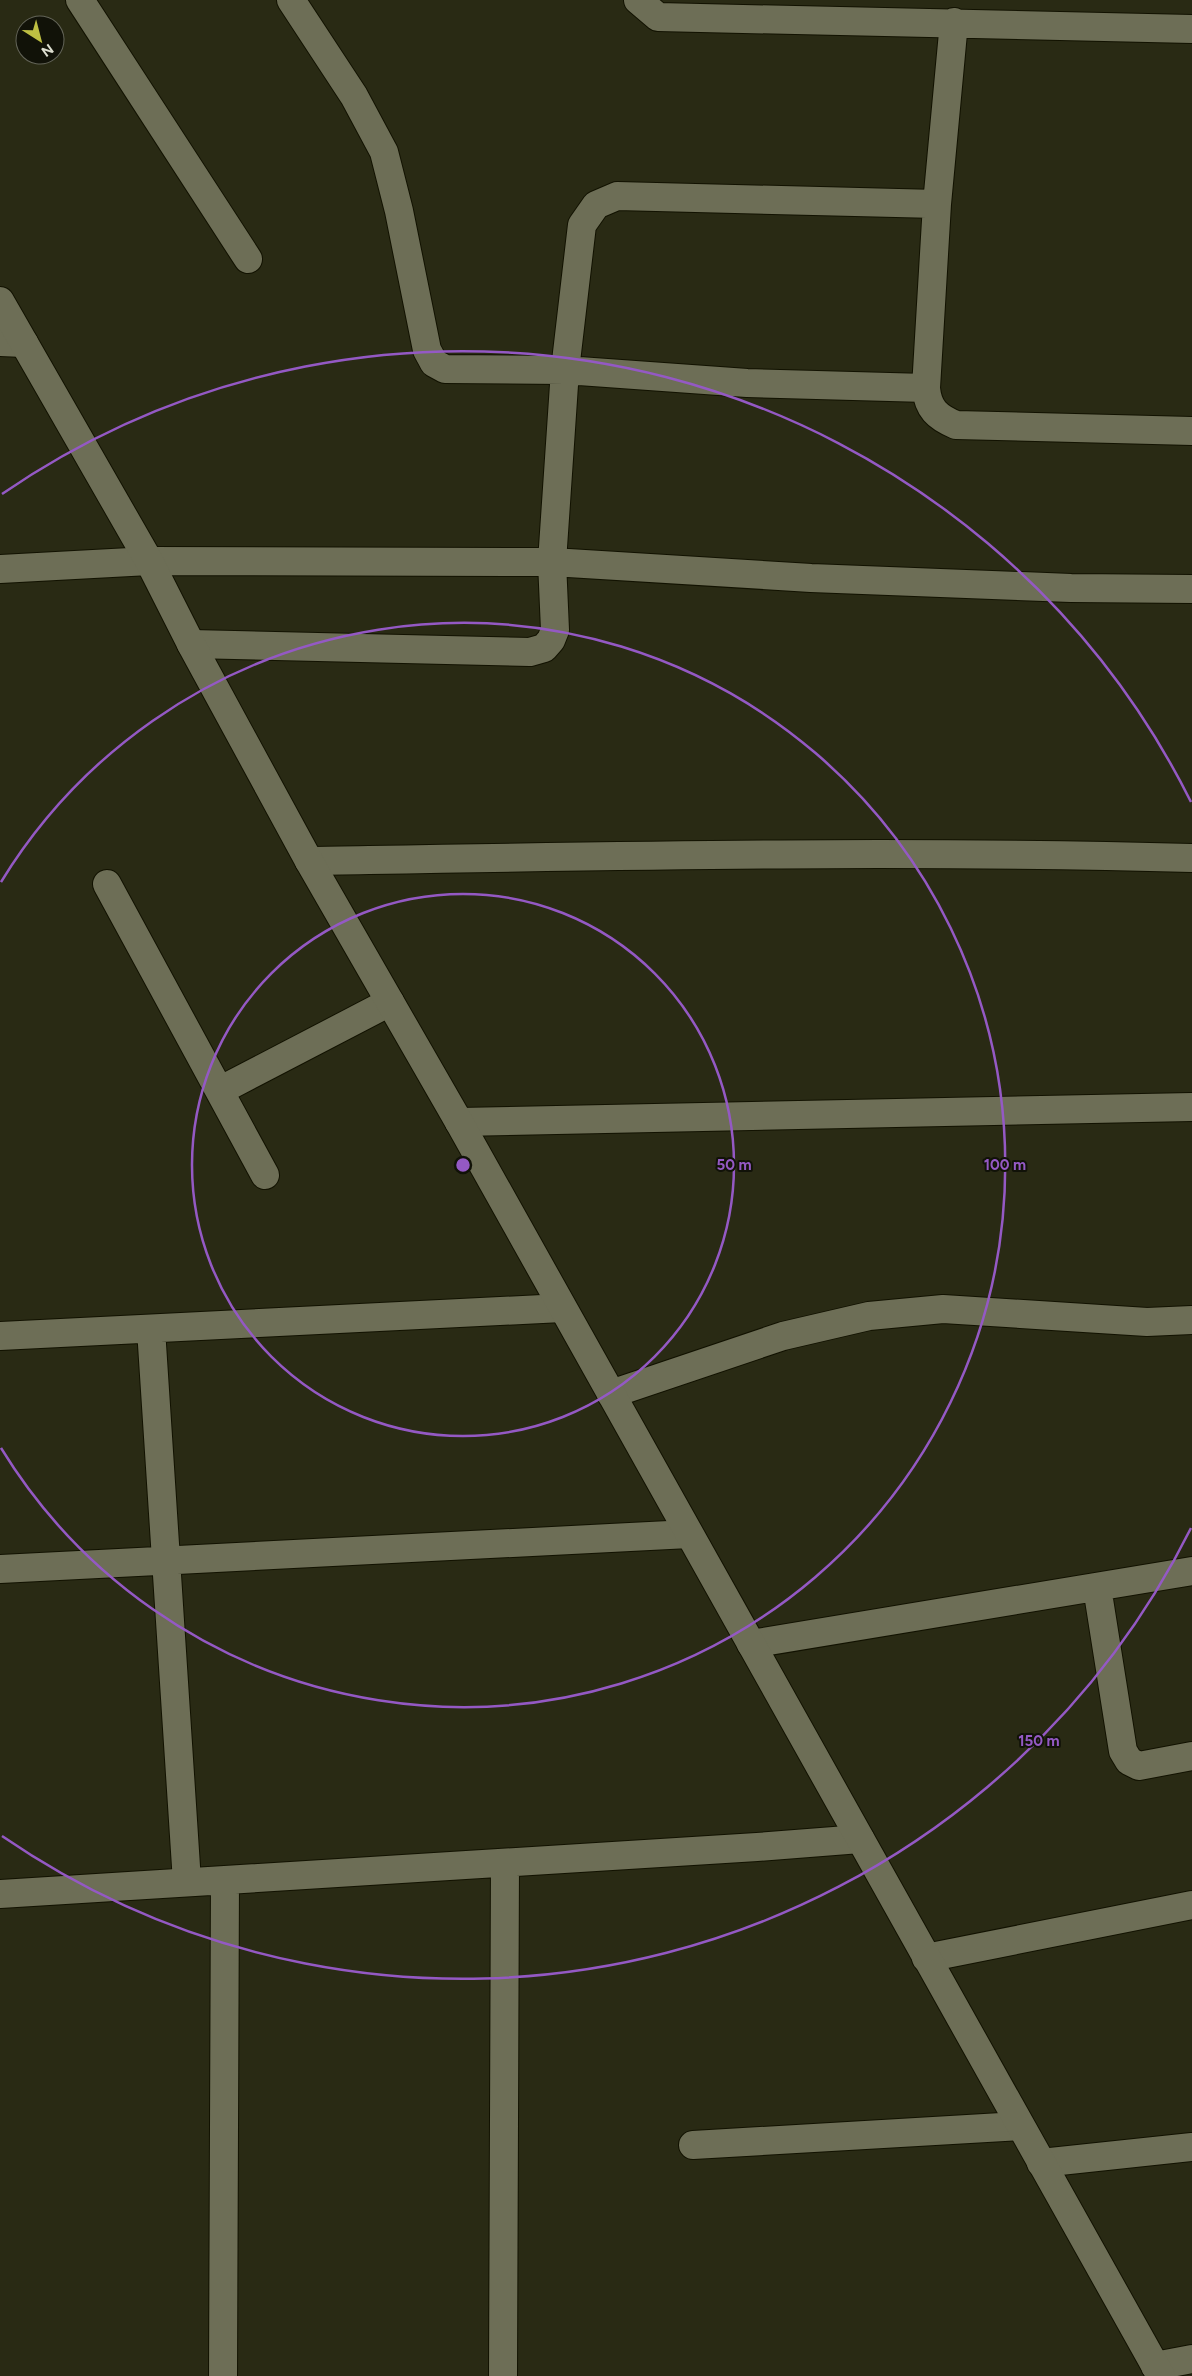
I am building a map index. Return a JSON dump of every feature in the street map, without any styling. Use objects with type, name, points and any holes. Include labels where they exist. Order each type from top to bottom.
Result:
[{"type":"street","points":[[80,0],[248,259]]},
{"type":"street","points":[[291,0],[354,96],[384,152],[399,211],[427,350],[434,363],[445,368],[565,370],[747,383],[926,388]]},
{"type":"street","points":[[638,0],[643,6],[658,16],[1192,29]]},
{"type":"street","points":[[954,22],[937,204],[926,388],[927,400],[933,412],[943,420],[956,425],[1192,431]]},
{"type":"street","points":[[191,644],[530,652],[544,648],[551,640],[555,630],[552,562],[565,370],[582,225],[596,205],[618,196],[937,204]]},
{"type":"street","points":[[0,301],[12,342],[149,561],[191,644],[310,861],[1158,2371],[1192,2359]]},
{"type":"street","points":[[0,569],[149,561],[552,562],[811,578],[1071,588],[1192,589]]},
{"type":"street","points":[[310,861],[718,853],[1053,854],[1192,858]]},
{"type":"street","points":[[108,884],[221,1090],[265,1175]]},
{"type":"street","points":[[221,1090],[390,1002]]},
{"type":"street","points":[[458,1122],[1192,1107]]},
{"type":"street","points":[[0,1336],[562,1308]]},
{"type":"street","points":[[611,1394],[783,1336],[868,1316],[943,1309],[1147,1322],[1192,1320]]},
{"type":"street","points":[[151,1328],[187,1882]]},
{"type":"street","points":[[0,1568],[689,1534]]},
{"type":"street","points":[[751,1644],[1192,1571]]},
{"type":"street","points":[[1097,1587],[1123,1752],[1129,1761],[1139,1766],[1192,1756]]},
{"type":"street","points":[[0,1894],[860,1839]]},
{"type":"street","points":[[503,2376],[505,1863]]},
{"type":"street","points":[[223,2376],[225,1880]]},
{"type":"street","points":[[926,1958],[1192,1905]]},
{"type":"street","points":[[693,2145],[1020,2126]]},
{"type":"street","points":[[1041,2163],[1192,2147]]}]
